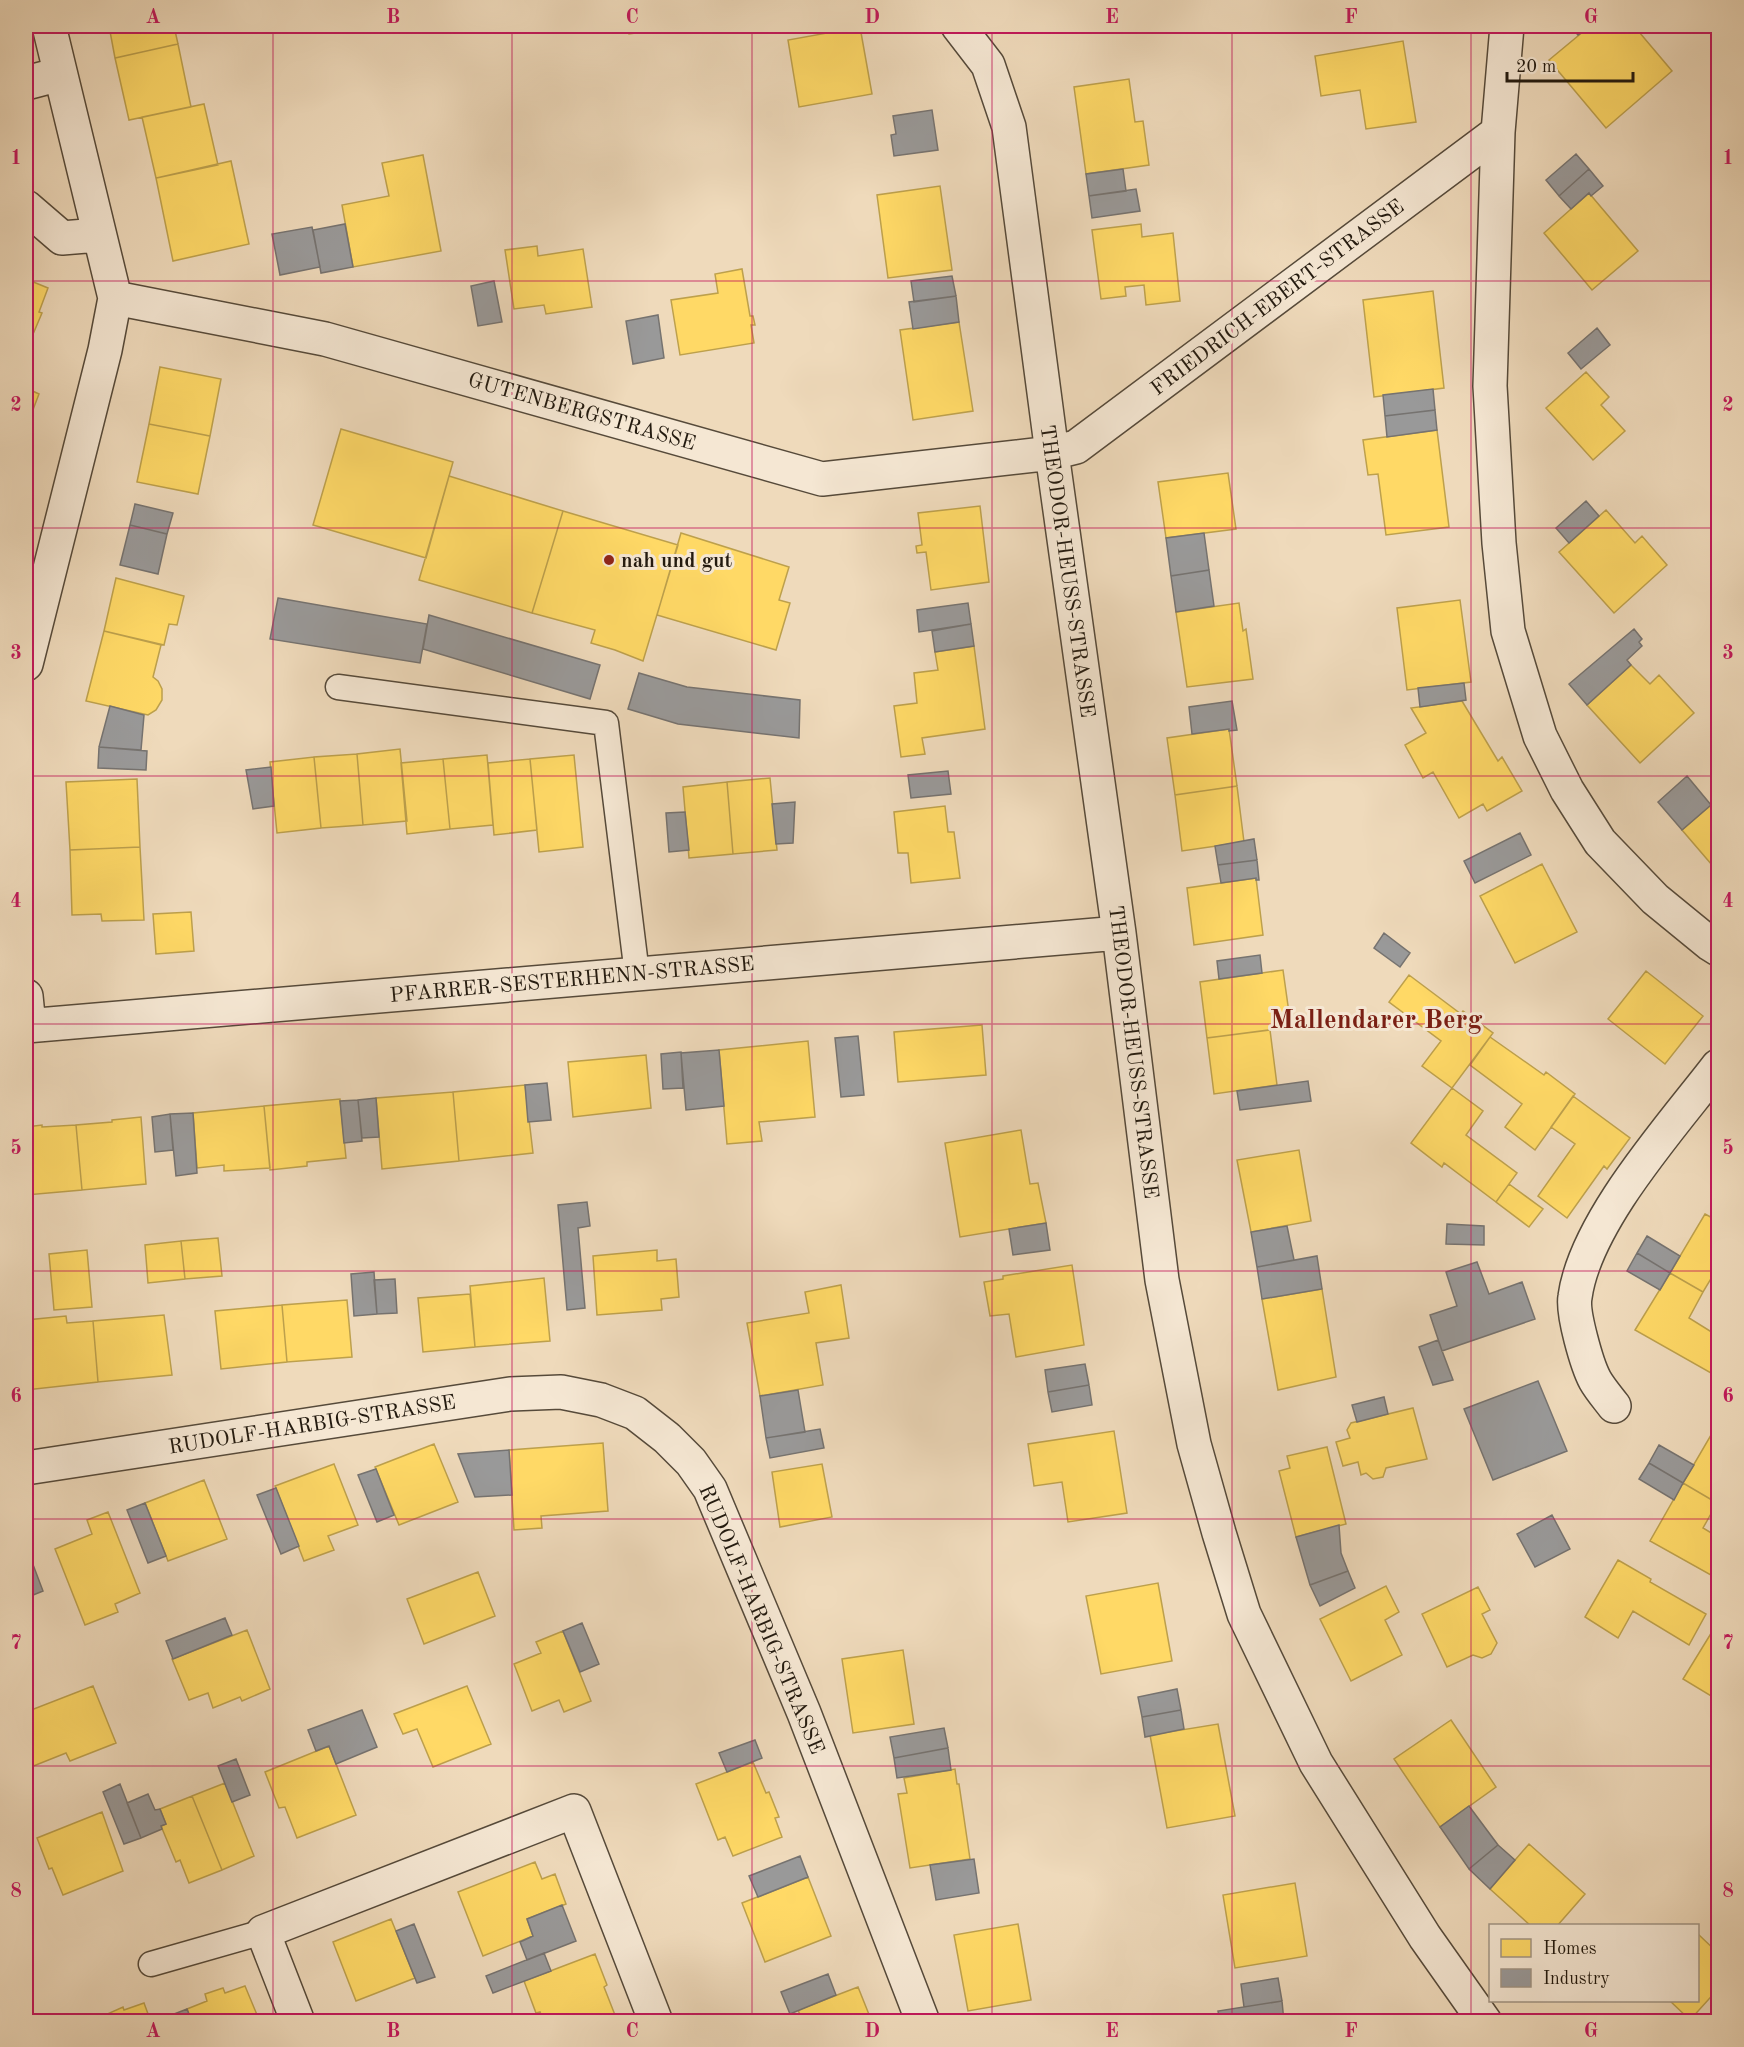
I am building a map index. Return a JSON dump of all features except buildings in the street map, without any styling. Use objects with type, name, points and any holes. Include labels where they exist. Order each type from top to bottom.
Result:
[{"type":"street","points":[[26,664],[32,599],[105,350],[115,298],[49,26]]},
{"type":"street","name":"THEODOR-HEUSS-STRASSE","points":[[958,26],[988,65],[1009,127],[1119,933],[1162,1280],[1194,1444],[1218,1533],[1244,1614],[1316,1764],[1425,1937],[1485,2022]]},
{"type":"street","points":[[1507,26],[1498,132],[1490,386],[1499,543],[1508,631],[1540,736],[1567,790],[1600,842],[1654,899],[1719,949]]},
{"type":"street","points":[[26,83],[60,74]]},
{"type":"street","name":"FRIEDRICH-EBERT-STRASSE","points":[[1052,453],[1076,447],[1498,132]]},
{"type":"street","points":[[26,207],[62,238],[98,235]]},
{"type":"street","name":"GUTENBERGSTRASSE","points":[[115,298],[324,339],[822,479],[1052,453]]},
{"type":"street","name":"PFARRER-SESTERHENN-STRASSE","points":[[27,1016],[637,974],[1119,933]]},
{"type":"street","points":[[1614,1406],[1595,1380],[1582,1344],[1574,1298],[1587,1252],[1615,1203],[1719,1066]]},
{"type":"street","name":"RUDOLF-HARBIG-STRASSE","points":[[26,1468],[510,1394],[561,1392],[601,1400],[636,1413],[667,1438],[691,1462],[710,1489],[783,1662],[923,2022]]},
{"type":"street","points":[[298,2022],[263,1932],[574,1811],[656,2022]]},
{"type":"lane","points":[[338,687],[606,723],[637,974]]},
{"type":"lane","points":[[151,1964],[263,1932]]},
{"type":"place","name":"nah und gut","points":[[609,560]]},
{"type":"district","name":"Mallendarer Berg","points":[[1376,1019]]}]
